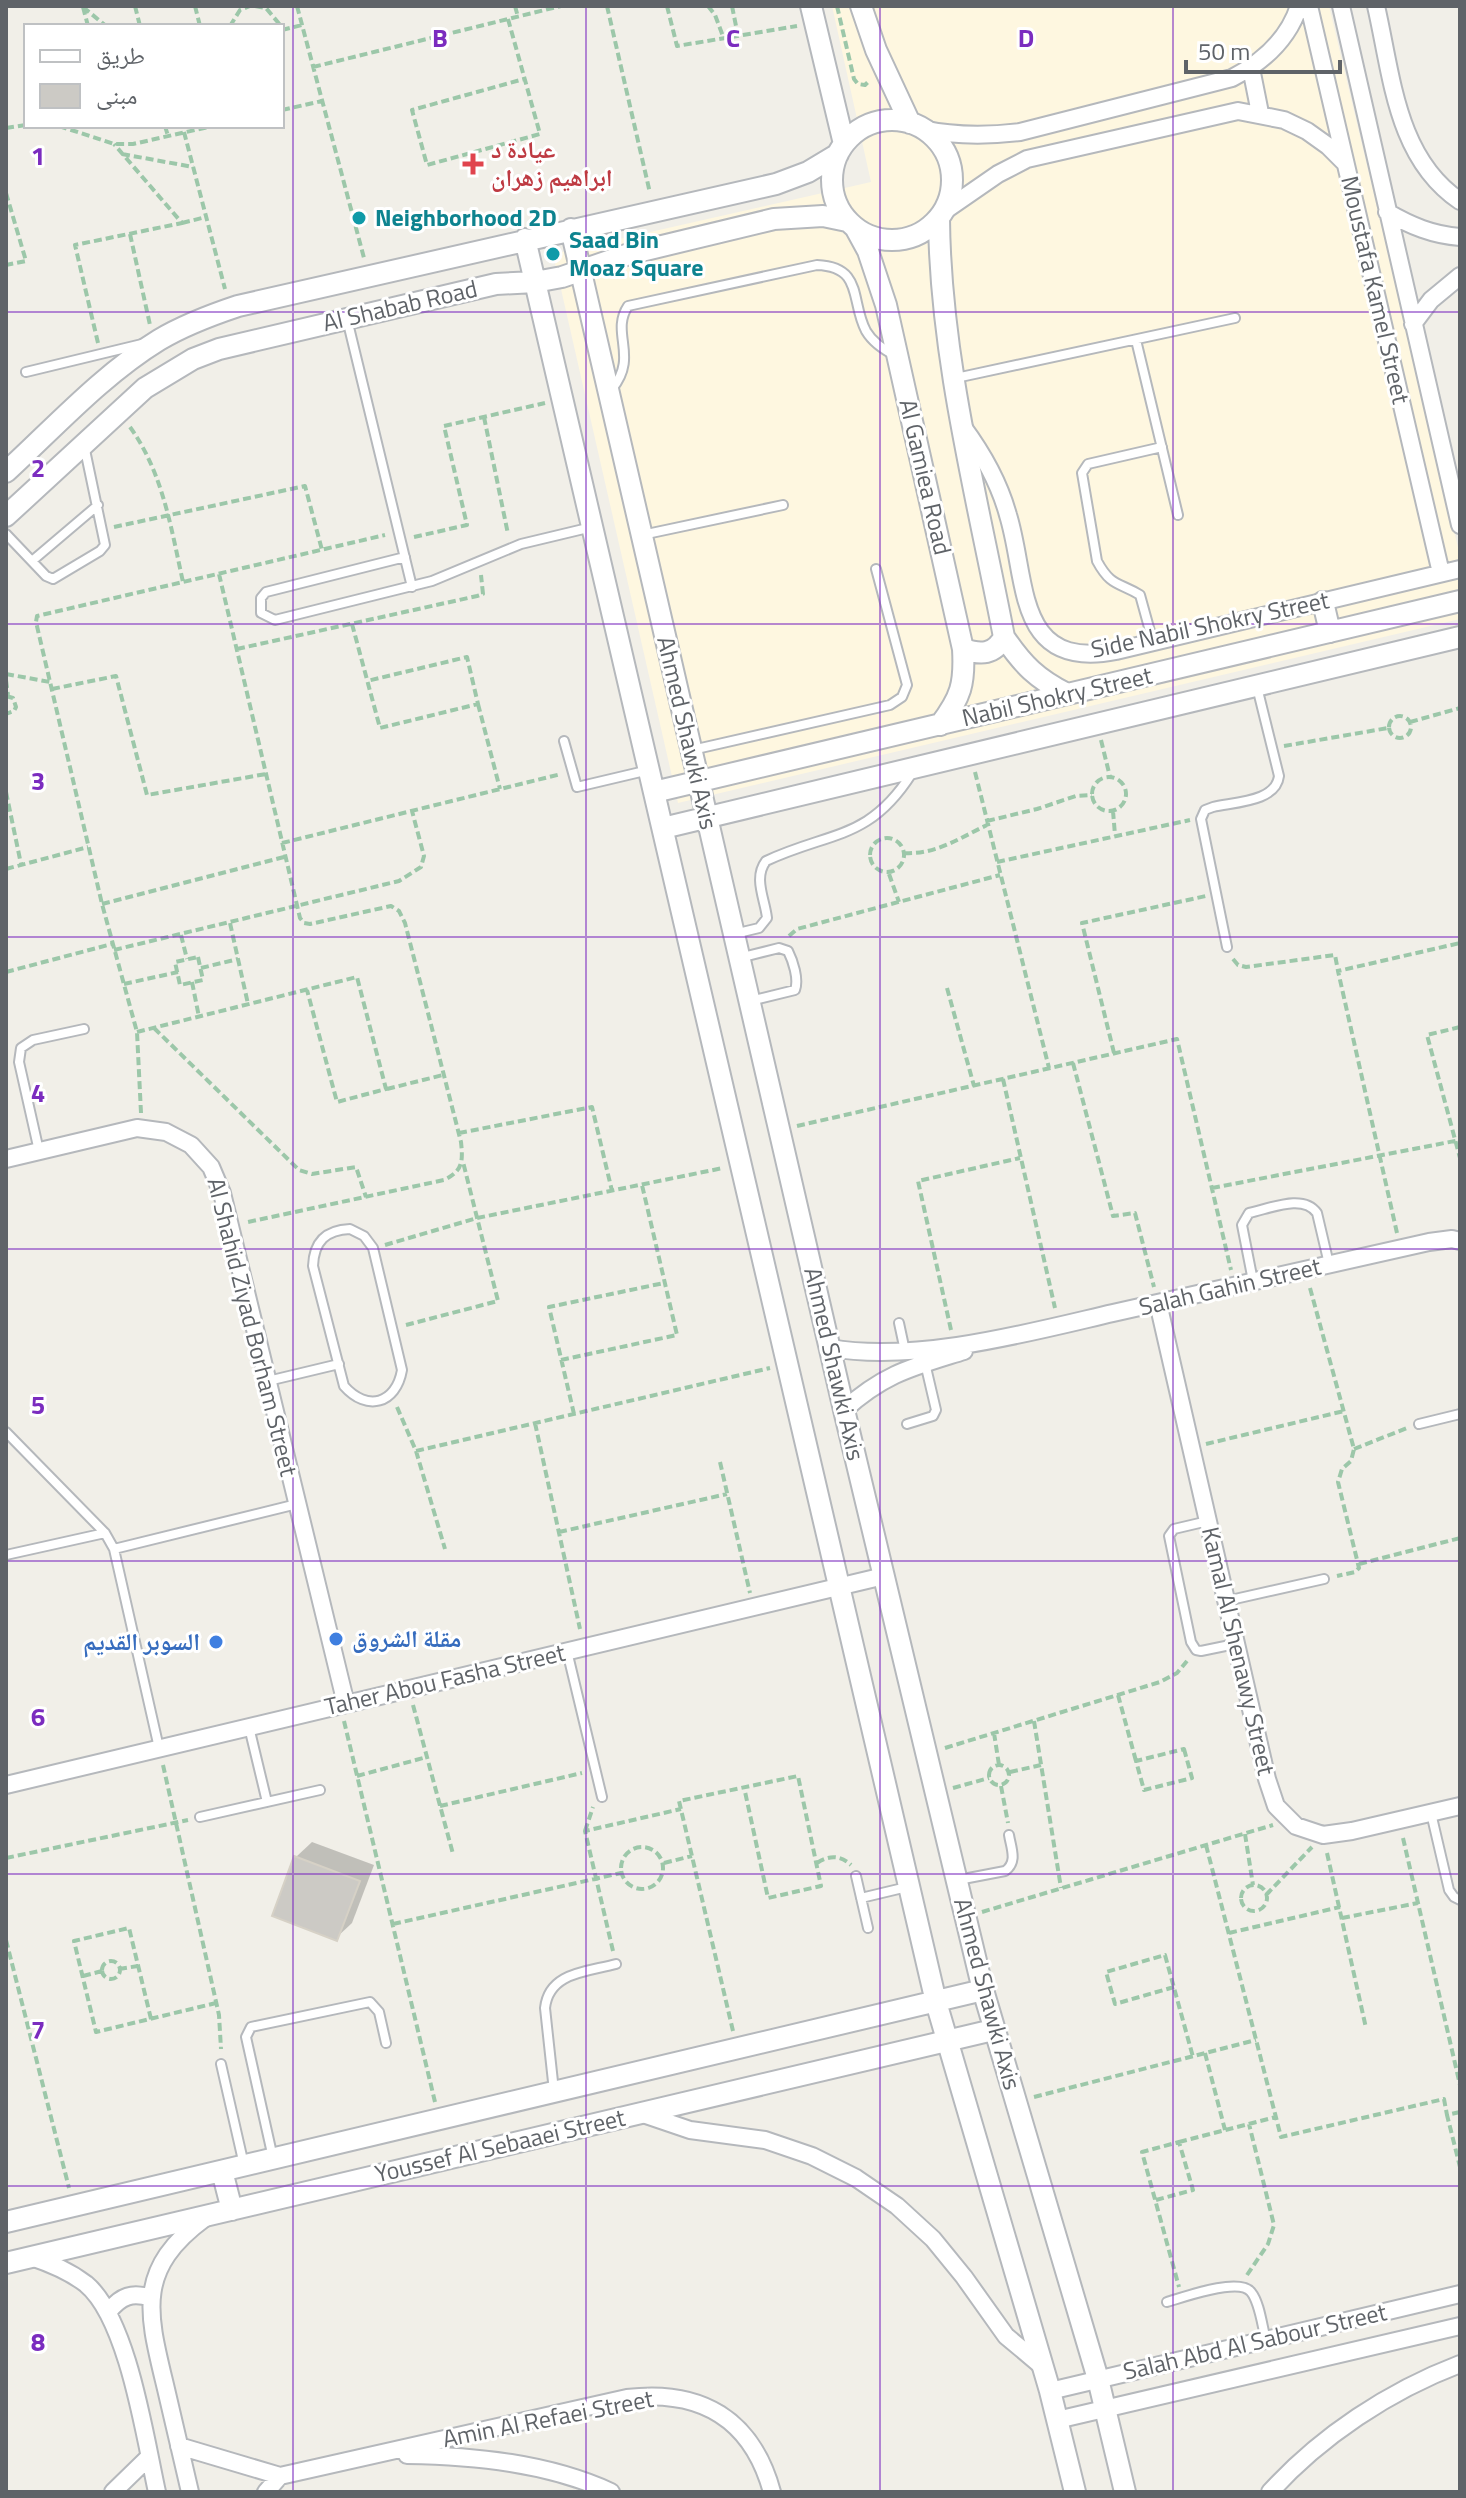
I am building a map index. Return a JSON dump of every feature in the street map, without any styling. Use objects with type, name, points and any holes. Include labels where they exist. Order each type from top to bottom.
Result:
[{"type":"street","points":[[861,6],[880,61],[916,126],[939,143],[947,155],[951,169],[950,198],[941,215]]},
{"type":"street","points":[[1299,6],[1287,33],[1271,53],[1232,78],[1020,132],[992,135],[939,132],[879,122],[866,126],[841,149],[832,171],[832,189],[837,206],[852,225],[885,240],[900,240],[929,228],[941,215],[998,174],[1027,159],[1238,111],[1260,113],[1307,131],[1346,164]]},
{"type":"street","name":"Moustafa Kamel Street","points":[[1309,6],[1441,573]]},
{"type":"street","name":"Moustafa Kamel Street","points":[[1341,6],[1460,525]]},
{"type":"street","points":[[1376,6],[1406,136],[1433,178],[1460,201]]},
{"type":"street","points":[[813,14],[841,149]]},
{"type":"street","points":[[1251,68],[1260,113]]},
{"type":"street","name":"Al Shabab Road","points":[[6,472],[109,378],[157,340],[185,326],[230,309],[525,239],[776,184],[808,172],[841,149]]},
{"type":"street","points":[[1387,212],[1432,233],[1460,237]]},
{"type":"street","name":"Al Gamiea Road","points":[[941,215],[943,292],[963,427],[1004,637],[1021,662],[1042,682],[1067,694]]},
{"type":"street","name":"Al Shabab Road","points":[[6,516],[145,388],[193,359],[244,342],[346,318],[496,284],[535,282],[581,271],[629,254],[774,219],[823,216],[852,225]]},
{"type":"street","name":"Al Gamiea Road","points":[[852,225],[878,278],[963,649],[965,677],[957,703],[940,725]]},
{"type":"street","name":"Ahmed Shawki Axis","points":[[571,229],[844,1410],[983,1990],[1098,2379],[1125,2492]]},
{"type":"street","name":"Ahmed Shawki Axis","points":[[525,239],[936,2002],[1050,2391],[1075,2492]]},
{"type":"street","points":[[1413,324],[1431,300],[1460,276]]},
{"type":"street","points":[[1407,425],[1435,418]]},
{"type":"street","name":"Side Nabil Shokry Street","points":[[963,427],[986,461],[1010,518],[1030,615],[1041,632],[1066,649],[1096,655],[1460,569]]},
{"type":"street","name":"Nabil Shokry Street","points":[[654,792],[1460,601]]},
{"type":"street","points":[[1323,602],[1330,632]]},
{"type":"street","points":[[963,649],[984,653],[993,651],[1004,637]]},
{"type":"street","name":"Nabil Shokry Street","points":[[663,828],[1460,637]]},
{"type":"street","points":[[863,743],[872,778]]},
{"type":"street","name":"Al Shahid Ziyad Borham Street","points":[[6,1159],[137,1128],[166,1132],[191,1145],[211,1167],[222,1193],[343,1704]]},
{"type":"street","name":"Salah Gahin Street","points":[[830,1348],[860,1353],[905,1351],[999,1339],[1401,1248],[1452,1239],[1460,1241]]},
{"type":"street","name":"Kamal Al Shenawy Street","points":[[1158,1303],[1267,1779],[1276,1806],[1291,1820]]},
{"type":"street","name":"Salah Gahin Street","points":[[844,1410],[868,1389],[895,1373],[999,1339]]},
{"type":"street","name":"Taher Abou Fasha Street","points":[[6,1785],[884,1576]]},
{"type":"street","points":[[1291,1820],[1296,1826],[1323,1835],[1460,1806]]},
{"type":"street","name":"Youssef Al Sebaaei Street","points":[[6,2222],[983,1990]]},
{"type":"street","name":"Youssef Al Sebaaei Street","points":[[6,2263],[993,2030]]},
{"type":"street","points":[[640,2113],[690,2130],[765,2140],[812,2156],[856,2178],[897,2206],[933,2239],[1006,2336],[1043,2367]]},
{"type":"street","points":[[222,2171],[232,2210]]},
{"type":"street","points":[[190,2492],[152,2330],[151,2298],[161,2264],[167,2255],[181,2236],[209,2215]]},
{"type":"street","points":[[31,2257],[62,2268],[80,2280],[109,2311],[121,2337],[157,2492]]},
{"type":"street","name":"Salah Abd Al Sabour Street","points":[[1050,2391],[1460,2294]]},
{"type":"street","points":[[109,2311],[117,2301],[127,2296],[151,2298]]},
{"type":"street","name":"Salah Abd Al Sabour Street","points":[[1057,2420],[1460,2326]]},
{"type":"street","points":[[1270,2492],[1329,2438],[1382,2402],[1460,2364]]},
{"type":"street","name":"Amin Al Refaei Street","points":[[179,2446],[280,2476],[627,2398],[655,2395],[683,2398],[710,2407],[733,2423],[752,2444],[766,2468],[772,2492]]},
{"type":"street","points":[[382,2454],[456,2456],[527,2466],[611,2492]]},
{"type":"street","points":[[113,2492],[149,2457]]},
{"type":"street","points":[[266,2492],[280,2476]]},
{"type":"lane","points":[[609,393],[620,380],[624,367],[626,352],[621,326],[622,315],[628,306],[817,265],[830,265],[842,270],[851,280],[865,329],[885,350],[898,357]]},
{"type":"lane","points":[[346,318],[412,587]]},
{"type":"lane","points":[[956,379],[1235,318]]},
{"type":"lane","points":[[26,372],[157,340]]},
{"type":"lane","points":[[1136,340],[1178,515]]},
{"type":"lane","points":[[6,534],[46,576],[53,579],[100,551],[105,545],[104,530],[84,444]]},
{"type":"lane","points":[[1153,642],[1140,595],[1117,586],[1097,561],[1082,473],[1088,464],[1162,447]]},
{"type":"lane","points":[[32,561],[98,505]]},
{"type":"lane","points":[[642,535],[783,505]]},
{"type":"lane","points":[[405,557],[266,592],[259,606],[267,618],[275,620],[412,587],[511,548],[593,527]]},
{"type":"lane","points":[[691,750],[897,702],[907,685],[876,569]]},
{"type":"lane","points":[[1227,947],[1201,819],[1205,810],[1272,792],[1278,785],[1279,776],[1257,686]]},
{"type":"lane","points":[[564,741],[577,787],[584,788],[649,770]]},
{"type":"lane","points":[[734,934],[759,928],[767,918],[759,878],[760,868],[766,861],[850,832],[876,816],[899,794],[916,767]]},
{"type":"lane","points":[[739,958],[784,948],[790,955],[796,980],[795,990],[749,1002]]},
{"type":"lane","points":[[40,1151],[19,1062],[21,1048],[33,1040],[84,1029]]},
{"type":"lane","points":[[1253,1281],[1243,1232],[1244,1218],[1249,1213],[1299,1202],[1313,1207],[1329,1264]]},
{"type":"lane","points":[[350,1229],[364,1236],[373,1248],[402,1370],[400,1383],[392,1394],[379,1401],[366,1401],[353,1396],[344,1386],[313,1266],[314,1251],[322,1237],[335,1230],[350,1229]]},
{"type":"lane","points":[[899,1323],[905,1351]]},
{"type":"lane","points":[[907,1424],[933,1416],[936,1410],[925,1363]]},
{"type":"lane","points":[[267,1381],[339,1364]]},
{"type":"lane","points":[[1419,1424],[1460,1414]]},
{"type":"lane","points":[[6,1432],[105,1533],[114,1549],[159,1748]]},
{"type":"lane","points":[[114,1549],[297,1504]]},
{"type":"lane","points":[[1208,1521],[1174,1529],[1169,1536],[1191,1642],[1196,1650],[1236,1644]]},
{"type":"lane","points":[[6,1555],[105,1533]]},
{"type":"lane","points":[[1226,1601],[1324,1579]]},
{"type":"lane","points":[[567,1651],[602,1797]]},
{"type":"lane","points":[[249,1727],[267,1802]]},
{"type":"lane","points":[[200,1817],[320,1790]]},
{"type":"lane","points":[[1431,1813],[1449,1890],[1460,1900]]},
{"type":"lane","points":[[957,1880],[1005,1871],[1010,1867],[1013,1861],[1009,1835]]},
{"type":"lane","points":[[856,1876],[868,1928]]},
{"type":"lane","points":[[861,1898],[909,1887]]},
{"type":"lane","points":[[554,2092],[546,1996],[561,1978],[616,1964]]},
{"type":"lane","points":[[274,2159],[246,2037],[251,2027],[370,2002],[379,2012],[386,2043]]},
{"type":"lane","points":[[221,2064],[244,2166]]},
{"type":"lane","points":[[1167,2302],[1240,2285],[1248,2288],[1254,2295],[1266,2340]]},
{"type":"path","points":[[84,6],[104,24]]},
{"type":"path","points":[[297,6],[368,276]]},
{"type":"path","points":[[515,6],[518,17]]},
{"type":"path","points":[[313,67],[561,6]]},
{"type":"path","points":[[607,6],[654,211]]},
{"type":"path","points":[[668,6],[677,46],[738,36],[813,14]]},
{"type":"path","points":[[708,6],[724,39]]},
{"type":"path","points":[[732,6],[738,36]]},
{"type":"path","points":[[837,6],[854,79],[858,84],[865,85],[870,81],[870,74]]},
{"type":"path","points":[[238,8],[266,8],[279,24]]},
{"type":"path","points":[[508,19],[540,134],[427,165],[412,110],[524,79]]},
{"type":"path","points":[[284,28],[302,25]]},
{"type":"path","points":[[284,110],[322,101]]},
{"type":"path","points":[[65,128],[114,144],[133,144],[203,128]]},
{"type":"path","points":[[166,128],[168,136]]},
{"type":"path","points":[[184,132],[230,309]]},
{"type":"path","points":[[114,144],[182,223]]},
{"type":"path","points":[[122,154],[193,167]]},
{"type":"path","points":[[6,193],[26,261],[6,265]]},
{"type":"path","points":[[101,354],[75,245],[206,217]]},
{"type":"path","points":[[130,234],[157,340]]},
{"type":"path","points":[[137,1128],[142,1107],[137,1032],[88,847],[37,616],[322,550],[467,525],[444,426],[563,399]]},
{"type":"path","points":[[119,412],[146,448],[158,476],[183,582]]},
{"type":"path","points":[[484,417],[511,548]]},
{"type":"path","points":[[104,530],[305,486],[322,550]]},
{"type":"path","points":[[237,649],[483,594],[478,561]]},
{"type":"path","points":[[219,574],[300,918],[310,924],[391,906],[399,911],[405,923],[498,1301],[392,1329]]},
{"type":"path","points":[[352,624],[380,728],[478,704]]},
{"type":"path","points":[[367,681],[467,657],[500,789]]},
{"type":"path","points":[[6,674],[50,682]]},
{"type":"path","points":[[52,689],[116,676],[147,795],[266,774]]},
{"type":"path","points":[[6,680],[7,696],[13,698],[16,707],[6,714]]},
{"type":"path","points":[[1410,722],[1460,708]]},
{"type":"path","points":[[1397,716],[1410,722],[1410,732],[1402,738],[1393,736],[1388,728],[1389,722],[1397,716]]},
{"type":"path","points":[[1097,724],[1110,777]]},
{"type":"path","points":[[1272,748],[1388,728]]},
{"type":"path","points":[[971,754],[1049,1068]]},
{"type":"path","points":[[281,843],[571,772]]},
{"type":"path","points":[[1110,777],[1121,782],[1127,793],[1123,804],[1113,811],[1107,811],[1096,806],[1092,795],[1095,784],[1110,777]]},
{"type":"path","points":[[6,792],[21,865]]},
{"type":"path","points":[[904,853],[937,850],[988,823],[1076,796],[1092,795]]},
{"type":"path","points":[[6,972],[181,935],[399,881],[421,867],[424,856],[412,811]]},
{"type":"path","points":[[1113,811],[1115,835]]},
{"type":"path","points":[[997,862],[1201,819]]},
{"type":"path","points":[[884,838],[891,838],[904,853],[901,866],[889,873],[876,869],[869,858],[872,845],[884,838]]},
{"type":"path","points":[[6,869],[88,847]]},
{"type":"path","points":[[102,904],[284,857]]},
{"type":"path","points":[[889,873],[899,902]]},
{"type":"path","points":[[784,948],[789,935],[797,929],[1000,875]]},
{"type":"path","points":[[1114,1053],[1082,923],[1216,893]]},
{"type":"path","points":[[230,923],[248,1004]]},
{"type":"path","points":[[181,935],[187,959]]},
{"type":"path","points":[[1338,971],[1460,943]]},
{"type":"path","points":[[1227,947],[1238,965],[1246,967],[1335,955],[1401,1248]]},
{"type":"path","points":[[198,957],[201,968],[203,980],[180,985],[175,962],[198,957]]},
{"type":"path","points":[[201,968],[238,959]]},
{"type":"path","points":[[124,984],[178,972]]},
{"type":"path","points":[[137,1032],[357,977],[386,1089]]},
{"type":"path","points":[[192,982],[199,1017]]},
{"type":"path","points":[[947,988],[974,1086]]},
{"type":"path","points":[[307,990],[337,1102],[443,1075]]},
{"type":"path","points":[[1460,1027],[1427,1035],[1458,1140],[1460,1158]]},
{"type":"path","points":[[154,1028],[299,1170],[312,1174],[356,1167],[366,1197]]},
{"type":"path","points":[[779,1130],[1177,1039],[1234,1286]]},
{"type":"path","points":[[1073,1063],[1113,1216],[1135,1213],[1158,1303]]},
{"type":"path","points":[[1003,1079],[1059,1326]]},
{"type":"path","points":[[458,1134],[592,1107],[612,1191]]},
{"type":"path","points":[[1212,1188],[1458,1140]]},
{"type":"path","points":[[954,1345],[918,1181],[1020,1158]]},
{"type":"path","points":[[229,1226],[444,1180],[456,1175],[463,1162]]},
{"type":"path","points":[[373,1248],[477,1218],[741,1165]]},
{"type":"path","points":[[561,1360],[677,1335],[642,1185]]},
{"type":"path","points":[[1305,1270],[1354,1449],[1351,1461],[1342,1469],[1338,1482],[1359,1564],[1355,1572],[1324,1579]]},
{"type":"path","points":[[574,1414],[549,1307],[664,1283]]},
{"type":"path","points":[[416,1451],[788,1364]]},
{"type":"path","points":[[392,1394],[416,1451],[445,1549]]},
{"type":"path","points":[[1191,1448],[1344,1411]]},
{"type":"path","points":[[535,1423],[584,1647]]},
{"type":"path","points":[[1354,1449],[1383,1435],[1419,1424]]},
{"type":"path","points":[[720,1462],[753,1607]]},
{"type":"path","points":[[559,1532],[727,1494]]},
{"type":"path","points":[[1359,1564],[1460,1538]]},
{"type":"path","points":[[927,1754],[1160,1682],[1177,1673],[1196,1650]]},
{"type":"path","points":[[409,1689],[453,1854]]},
{"type":"path","points":[[1118,1695],[1136,1761],[1144,1790],[1192,1778],[1184,1749],[1136,1761]]},
{"type":"path","points":[[343,1704],[357,1776],[439,2119]]},
{"type":"path","points":[[1034,1721],[1061,1888]]},
{"type":"path","points":[[994,1733],[999,1765]]},
{"type":"path","points":[[159,1748],[216,2003],[221,2034],[221,2064]]},
{"type":"path","points":[[357,1776],[427,1757]]},
{"type":"path","points":[[999,1765],[1010,1772]]},
{"type":"path","points":[[989,1778],[991,1770],[999,1765]]},
{"type":"path","points":[[1010,1772],[1041,1765]]},
{"type":"path","points":[[440,1806],[595,1770]]},
{"type":"path","points":[[1001,1786],[1008,1781],[1010,1772]]},
{"type":"path","points":[[737,2049],[679,1801],[744,1787],[798,1776],[821,1886],[768,1898],[744,1787]]},
{"type":"path","points":[[936,1792],[989,1778]]},
{"type":"path","points":[[989,1778],[1001,1786]]},
{"type":"path","points":[[1001,1786],[1009,1835]]},
{"type":"path","points":[[602,1797],[588,1814],[585,1831],[616,1964]]},
{"type":"path","points":[[585,1831],[681,1809]]},
{"type":"path","points":[[6,1858],[200,1817]]},
{"type":"path","points":[[966,1917],[1291,1820]]},
{"type":"path","points":[[1399,1821],[1460,2085]]},
{"type":"path","points":[[1245,1834],[1253,1885]]},
{"type":"path","points":[[1266,1895],[1323,1835]]},
{"type":"path","points":[[1323,1835],[1366,2028]]},
{"type":"path","points":[[1206,1845],[1281,2137],[1444,2099],[1460,2167]]},
{"type":"path","points":[[637,1847],[653,1850],[662,1863],[660,1879],[646,1889],[631,1886],[621,1873],[624,1857],[637,1847]]},
{"type":"path","points":[[662,1863],[692,1856]]},
{"type":"path","points":[[817,1863],[837,1857],[849,1863],[856,1876]]},
{"type":"path","points":[[392,1924],[621,1873]]},
{"type":"path","points":[[1253,1885],[1259,1886],[1266,1895],[1267,1901],[1260,1910],[1249,1910],[1241,1902],[1241,1896],[1253,1885]]},
{"type":"path","points":[[1342,1918],[1418,1903]]},
{"type":"path","points":[[1229,1933],[1340,1907]]},
{"type":"path","points":[[151,2019],[129,1928],[74,1941],[96,2032],[151,2019],[216,2003]]},
{"type":"path","points":[[6,1940],[73,2206]]},
{"type":"path","points":[[1174,1987],[1115,2004],[1106,1972],[1165,1955],[1174,1987],[1193,2057]]},
{"type":"path","points":[[119,1969],[116,1962],[108,1961],[104,1963],[102,1971],[106,1977],[113,1978],[119,1969],[138,1966]]},
{"type":"path","points":[[6,1970],[13,1968]]},
{"type":"path","points":[[83,1976],[102,1971]]},
{"type":"path","points":[[1015,2102],[1256,2040]]},
{"type":"path","points":[[1205,2053],[1225,2130]]},
{"type":"path","points":[[1447,2115],[1460,2112]]},
{"type":"path","points":[[1182,2298],[1142,2152],[1276,2117]]},
{"type":"path","points":[[1240,2285],[1268,2244],[1274,2225],[1249,2124]]},
{"type":"path","points":[[1156,2200],[1193,2190],[1179,2142]]},
{"type":"shaded area","points":[[832,6],[1329,6],[1460,556],[1460,619],[678,803],[553,254],[871,182]]},
{"type":"building","points":[[294,1856],[360,1881],[337,1941],[272,1916]]},
{"type":"place","name":"عيادة د ابراهيم زهران","points":[[473,164]]},
{"type":"place","name":"Neighborhood 2D","points":[[359,218]]},
{"type":"place","name":"Saad Bin Moaz Square","points":[[553,254]]},
{"type":"place","name":"مقلة الشروق","points":[[336,1639]]},
{"type":"place","name":"السوبر القديم","points":[[216,1642]]}]
